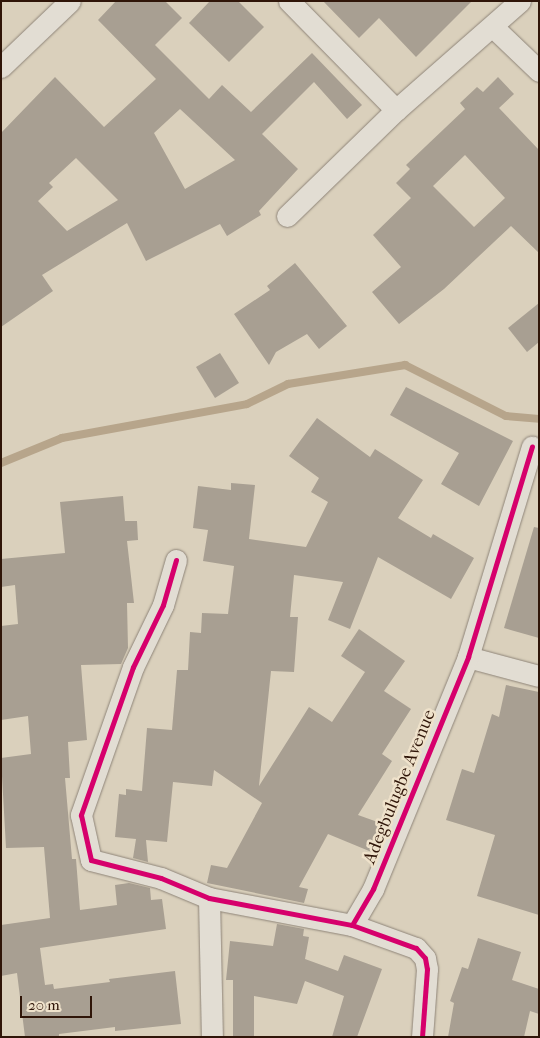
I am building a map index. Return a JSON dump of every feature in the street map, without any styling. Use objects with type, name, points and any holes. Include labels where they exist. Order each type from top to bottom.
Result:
[{"type":"street","points":[[1,67],[70,1]]},
{"type":"street","points":[[288,1],[396,110]]},
{"type":"street","points":[[287,216],[396,110],[493,27],[520,1]]},
{"type":"street","points":[[493,27],[539,71]]},
{"type":"street","name":"Adegbulugbe Avenue","points":[[352,924],[373,889],[468,657],[532,447]]},
{"type":"street","points":[[176,560],[163,605],[133,668],[81,816],[91,860],[161,878],[209,898],[352,924],[416,948],[425,958],[422,1037]]},
{"type":"street","points":[[468,657],[539,676]]},
{"type":"street","points":[[209,898],[212,1037]]},
{"type":"building","points":[[116,1],[165,1],[182,18],[155,45],[209,99],[222,85],[251,112],[312,53],[362,105],[347,119],[314,82],[262,134],[298,169],[259,211],[261,215],[227,236],[220,224],[146,261],[127,223],[42,275],[53,291],[1,327],[1,133],[55,77],[104,127],[156,79],[98,20]],"holes":[[[180,109],[235,160],[185,189],[154,133]],[[76,158],[118,200],[67,231],[38,201],[53,187],[49,183]]]},
{"type":"building","points":[[210,1],[238,1],[264,27],[229,62],[189,23]]},
{"type":"building","points":[[323,1],[472,1],[416,57],[379,18],[359,38]]},
{"type":"building","points":[[498,77],[514,94],[499,108],[539,150],[539,253],[511,226],[444,289],[399,324],[372,292],[401,267],[373,235],[411,198],[396,183],[410,169],[406,165],[465,109],[460,103],[477,87],[483,92]],"holes":[[[465,155],[505,198],[474,227],[433,186]]]},
{"type":"building","points":[[295,263],[347,326],[319,349],[307,334],[276,352],[269,365],[234,314],[270,290],[267,286]]},
{"type":"building","points":[[539,303],[539,342],[527,352],[508,328]]},
{"type":"building","points":[[220,353],[239,383],[215,398],[196,367]]},
{"type":"building","points":[[406,387],[513,441],[479,506],[441,484],[459,453],[390,415]]},
{"type":"building","points":[[317,418],[370,457],[375,449],[423,480],[398,518],[431,538],[433,534],[474,558],[451,599],[378,557],[350,629],[328,620],[343,582],[294,575],[290,617],[298,617],[294,672],[271,671],[259,786],[309,707],[332,722],[365,672],[341,656],[359,629],[405,661],[384,691],[411,709],[382,754],[392,761],[358,815],[386,825],[374,853],[328,834],[299,887],[308,889],[304,903],[207,883],[211,865],[227,868],[262,803],[214,770],[212,786],[173,782],[167,842],[146,840],[148,862],[133,858],[136,839],[115,837],[119,794],[126,795],[126,789],[142,791],[147,728],[172,730],[177,670],[188,670],[190,632],[201,633],[202,613],[228,614],[234,566],[203,561],[208,530],[193,528],[198,486],[231,490],[231,483],[255,485],[249,539],[306,547],[328,502],[311,492],[319,478],[289,456]]},
{"type":"building","points":[[123,496],[125,521],[137,521],[138,540],[127,541],[134,603],[127,603],[128,648],[121,664],[81,665],[87,740],[68,742],[70,778],[65,778],[72,859],[76,859],[80,910],[117,905],[115,885],[129,883],[150,888],[151,900],[162,899],[166,929],[40,948],[45,985],[53,984],[54,989],[110,982],[109,979],[175,971],[181,1024],[115,1031],[115,1027],[59,1034],[59,1037],[25,1037],[17,973],[1,976],[1,925],[50,918],[44,847],[6,848],[1,758],[31,754],[28,716],[1,720],[1,626],[18,624],[15,585],[1,587],[1,559],[65,553],[60,502]]},
{"type":"building","points":[[534,527],[539,528],[539,638],[504,628]]},
{"type":"building","points":[[506,685],[539,692],[539,915],[477,896],[495,835],[446,820],[462,769],[474,773],[492,714],[499,717]]},
{"type":"building","points":[[277,924],[304,929],[303,936],[309,937],[305,959],[338,971],[344,955],[382,969],[357,1037],[332,1037],[344,996],[305,981],[297,1004],[254,996],[254,1037],[233,1037],[233,980],[226,980],[230,941],[273,946]]},
{"type":"building","points":[[478,938],[521,952],[512,980],[539,989],[539,1014],[530,1011],[524,1037],[448,1037],[454,1003],[450,1001],[462,967],[468,969]]},
{"type":"waterway","points":[[1,463],[62,438],[247,404],[288,384],[405,365],[506,416],[539,419]]},
{"type":"cycle path","points":[[352,925],[373,889],[468,657],[532,447]]},
{"type":"cycle path","points":[[176,560],[163,605],[133,667],[81,815],[91,860],[161,878],[209,898],[352,925],[416,948],[425,958],[427,969],[422,1037]]}]
